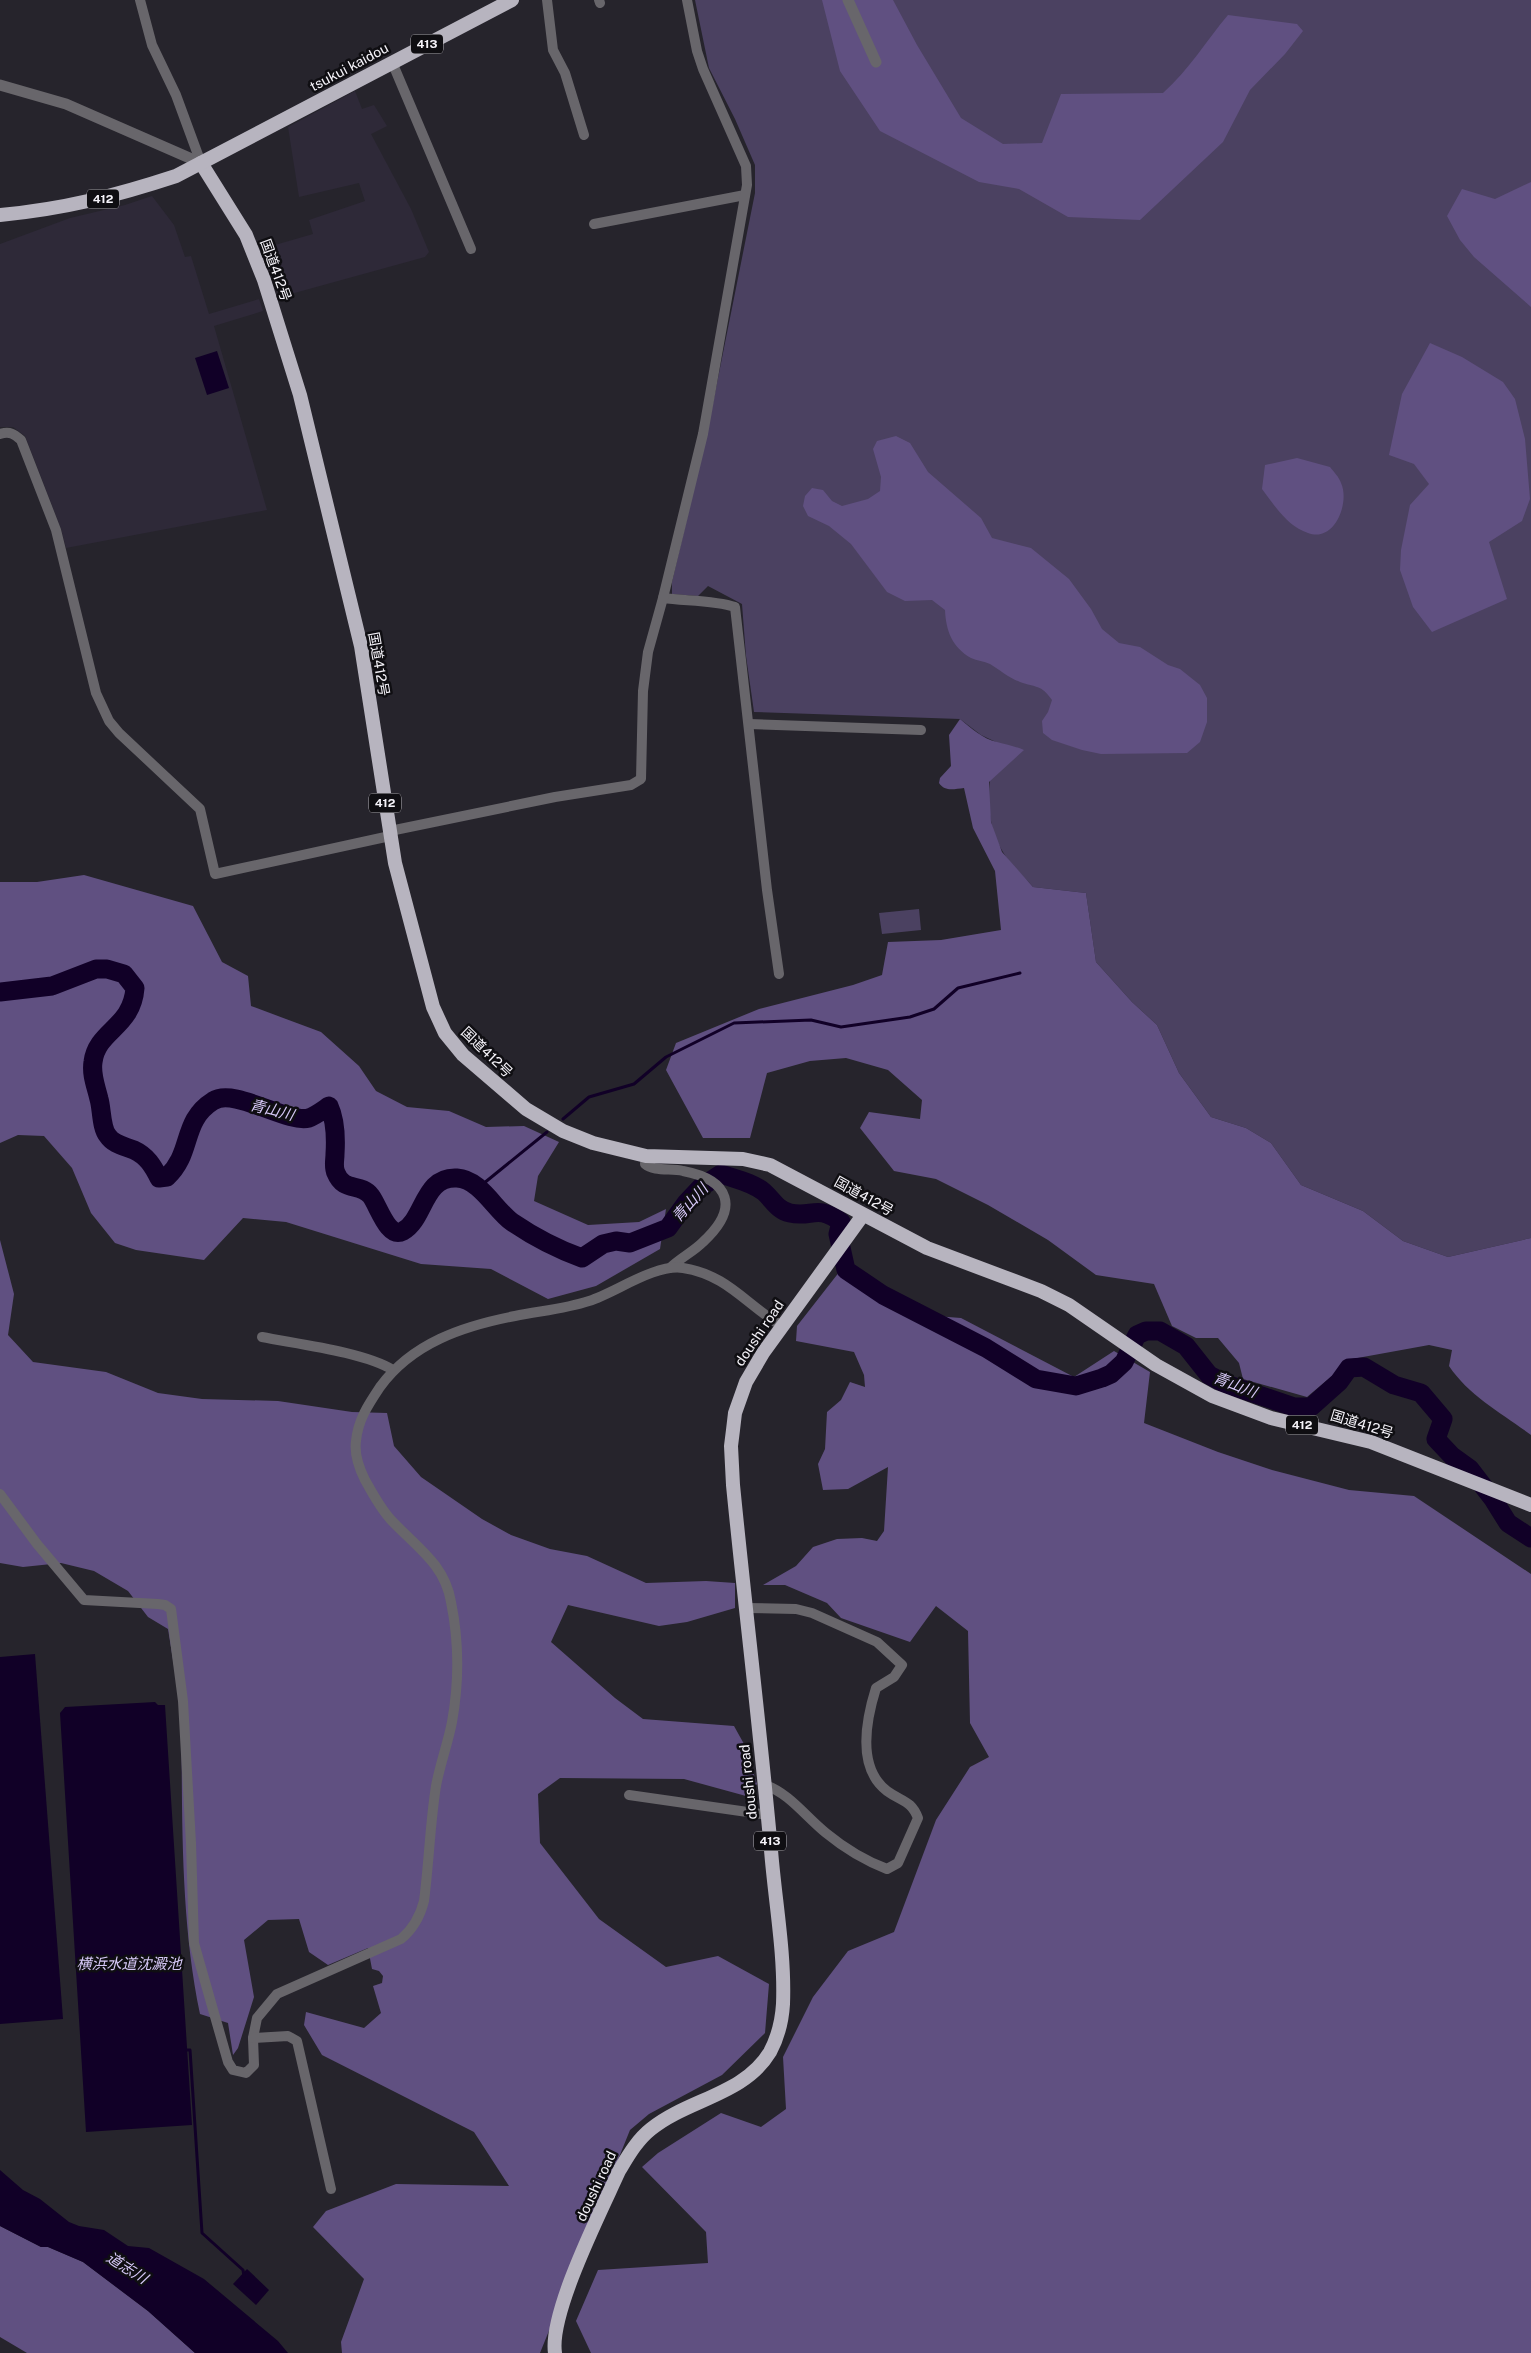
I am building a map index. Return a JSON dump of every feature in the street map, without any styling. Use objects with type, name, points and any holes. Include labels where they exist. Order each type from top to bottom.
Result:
[{"type":"highway","name":"tsukui kaidou","points":[[201,163],[512,0]]},
{"type":"highway","name":"412","points":[[0,215],[78,205],[123,194],[176,176],[201,163]]},
{"type":"highway","name":"国道412号","points":[[201,163],[246,235],[264,280],[300,394],[361,646],[395,863],[433,1007],[444,1033],[463,1055],[526,1109],[563,1130],[593,1143],[646,1156],[743,1159],[770,1166],[927,1248],[1041,1291],[1069,1305],[1177,1378],[1212,1396],[1271,1418],[1371,1442],[1531,1505]]},
{"type":"highway","name":"doushi road","points":[[554,2353],[555,2334],[562,2305],[619,2171],[631,2151],[651,2129],[663,2121],[726,2090],[745,2078],[769,2054],[777,2037],[783,2003],[781,1966],[768,1815],[731,1465],[733,1430],[735,1413],[746,1382],[763,1353],[862,1215]]},
{"type":"street","points":[[140,0],[152,45],[176,95],[201,163]]},
{"type":"street","points":[[547,0],[553,50],[565,73],[584,135]]},
{"type":"street","points":[[0,434],[7,432],[14,434],[21,440],[56,530],[96,693],[102,708],[120,733],[200,809],[215,874],[555,797],[631,785],[641,779],[643,691],[648,652],[703,434],[747,185],[746,166],[703,69],[697,51],[687,0]]},
{"type":"street","points":[[848,0],[876,62]]},
{"type":"street","points":[[392,62],[471,249]]},
{"type":"street","points":[[0,85],[66,104],[201,163]]},
{"type":"street","points":[[594,224],[745,195]]},
{"type":"street","points":[[663,598],[700,603],[722,603],[735,608],[767,890],[779,974]]},
{"type":"street","points":[[749,724],[921,730]]},
{"type":"street","points":[[0,1494],[37,1544],[84,1600],[158,1604],[165,1605],[171,1610],[183,1701],[191,1843],[194,1943],[228,2062],[233,2070],[246,2073],[254,2065],[253,2038],[257,2018],[277,1994],[401,1939],[413,1927],[422,1910],[424,1901],[436,1786],[452,1725],[457,1662],[451,1601],[446,1582],[433,1561],[387,1515],[358,1465],[355,1447],[360,1418],[393,1370],[419,1349],[441,1338],[506,1318],[588,1301],[648,1275],[670,1268],[707,1238],[723,1213],[726,1197],[721,1187],[715,1182],[693,1174],[651,1167],[645,1164],[646,1156]]},
{"type":"street","points":[[670,1268],[697,1271],[722,1281],[782,1326]]},
{"type":"street","points":[[262,1337],[342,1353],[377,1362],[393,1370]]},
{"type":"street","points":[[745,1608],[796,1608],[812,1613],[877,1642],[902,1665],[894,1677],[876,1688],[872,1700],[866,1753],[871,1770],[877,1780],[887,1790],[914,1807],[918,1818],[898,1863],[886,1869],[875,1865],[827,1834],[777,1789],[765,1785]]},
{"type":"street","points":[[629,1796],[768,1815]]},
{"type":"street","points":[[253,2038],[288,2036],[297,2041],[331,2189]]},
{"type":"shaded area","points":[[695,0],[1531,0],[1531,1238],[1448,1257],[1403,1241],[1363,1211],[1301,1185],[1271,1143],[1246,1128],[1211,1117],[1179,1073],[1157,1025],[1132,1002],[1096,962],[1086,893],[1033,887],[1006,857],[996,839],[990,812],[991,770],[996,742],[981,735],[960,719],[754,712],[746,656],[742,604],[708,586],[698,596],[672,594],[672,582],[707,433],[755,193],[755,165],[735,119],[709,68]]},
{"type":"shaded area","points":[[822,0],[893,0],[917,45],[961,118],[1003,144],[1042,143],[1061,94],[1163,93],[1189,65],[1228,15],[1297,24],[1303,31],[1285,54],[1250,90],[1223,142],[1140,220],[1068,217],[1019,189],[979,182],[880,131],[840,71]]},
{"type":"shaded area","points":[[355,91],[362,109],[374,105],[387,126],[371,134],[411,209],[429,252],[425,257],[280,297],[261,249],[313,234],[309,220],[365,201],[359,183],[299,197],[288,127]]},
{"type":"shaded area","points":[[1531,182],[1531,307],[1474,257],[1460,240],[1447,216],[1462,189],[1495,199]]},
{"type":"shaded area","points":[[152,196],[174,225],[185,257],[191,256],[209,314],[259,299],[263,311],[214,326],[267,510],[66,548],[61,529],[25,436],[13,427],[0,427],[0,244],[70,218],[125,205]]},
{"type":"shaded area","points":[[1430,343],[1462,357],[1503,382],[1515,399],[1525,439],[1530,499],[1522,521],[1489,542],[1507,599],[1432,632],[1413,607],[1400,570],[1401,550],[1410,505],[1429,484],[1414,464],[1389,455],[1402,394]]},
{"type":"shaded area","points":[[896,436],[910,443],[928,472],[981,518],[992,538],[1031,548],[1069,579],[1091,609],[1102,629],[1119,643],[1140,647],[1168,665],[1180,669],[1200,685],[1207,698],[1207,722],[1200,742],[1187,753],[1101,754],[1052,740],[1043,733],[1042,721],[1048,712],[1052,700],[1045,691],[1016,680],[990,664],[964,654],[951,638],[945,610],[932,600],[905,601],[887,592],[851,544],[829,526],[808,516],[803,506],[805,496],[812,488],[823,490],[832,501],[842,506],[868,499],[880,491],[881,477],[873,449],[877,441]]},
{"type":"shaded area","points":[[1297,458],[1330,467],[1341,483],[1343,491],[1342,510],[1333,527],[1318,535],[1308,533],[1294,526],[1282,515],[1262,489],[1265,465]]},
{"type":"shaded area","points":[[960,719],[977,733],[992,741],[1024,750],[989,782],[991,822],[1002,852],[1033,887],[1086,893],[1096,962],[1132,1002],[1157,1025],[1179,1073],[1211,1117],[1246,1128],[1271,1143],[1301,1185],[1363,1211],[1403,1241],[1448,1257],[1531,1238],[1531,1435],[1476,1395],[1457,1377],[1449,1366],[1452,1350],[1429,1345],[1352,1359],[1307,1397],[1243,1379],[1239,1363],[1218,1338],[1196,1338],[1172,1326],[1154,1284],[1096,1275],[1048,1240],[988,1205],[936,1179],[894,1171],[860,1128],[869,1112],[920,1119],[922,1100],[888,1070],[846,1058],[810,1061],[767,1073],[750,1138],[703,1138],[666,1070],[676,1043],[759,1009],[853,985],[882,975],[888,942],[941,940],[1001,930],[995,871],[973,828],[964,788],[947,789],[939,783],[940,778],[951,766],[949,735]]},
{"type":"shaded area","points":[[84,875],[193,906],[222,962],[248,976],[251,1006],[321,1032],[359,1066],[376,1091],[407,1107],[449,1111],[486,1127],[524,1126],[559,1142],[538,1176],[534,1201],[588,1225],[639,1222],[666,1209],[660,1249],[596,1286],[548,1299],[491,1269],[421,1264],[286,1222],[243,1218],[204,1260],[136,1250],[115,1243],[91,1213],[72,1168],[44,1136],[18,1135],[0,1143],[0,882],[37,882]]},
{"type":"shaded area","points":[[919,909],[921,930],[882,934],[879,913]]},
{"type":"shaded area","points":[[0,1240],[14,1294],[8,1335],[33,1362],[106,1372],[158,1393],[202,1399],[278,1401],[352,1412],[387,1413],[394,1446],[421,1477],[482,1519],[511,1535],[550,1549],[587,1556],[646,1583],[706,1581],[735,1583],[735,1608],[687,1622],[659,1626],[568,1605],[551,1642],[615,1698],[643,1719],[734,1726],[744,1744],[757,1784],[746,1796],[684,1779],[560,1778],[538,1794],[540,1843],[599,1919],[666,1967],[718,1956],[769,1984],[765,2033],[722,2075],[649,2114],[630,2130],[540,2353],[342,2353],[341,2342],[364,2279],[313,2227],[326,2211],[396,2184],[509,2186],[474,2132],[322,2055],[304,2025],[306,2012],[364,2028],[381,2013],[373,1986],[382,1983],[383,1976],[379,1971],[372,1969],[368,1948],[328,1965],[309,1952],[299,1919],[268,1920],[244,1940],[254,1997],[238,2048],[233,2055],[228,2023],[200,2014],[188,1934],[185,1893],[181,1688],[174,1666],[168,1629],[148,1617],[128,1591],[94,1571],[61,1563],[23,1567],[0,1563]]},
{"type":"shaded area","points":[[840,1271],[910,1314],[961,1318],[1074,1377],[1114,1351],[1150,1372],[1144,1423],[1218,1452],[1272,1470],[1349,1490],[1414,1496],[1531,1574],[1531,2353],[591,2353],[576,2321],[598,2270],[708,2263],[706,2232],[642,2167],[658,2153],[721,2113],[761,2127],[786,2109],[783,2057],[813,1997],[848,1951],[894,1932],[936,1820],[970,1767],[989,1757],[970,1723],[968,1631],[936,1606],[910,1642],[841,1618],[827,1603],[785,1585],[763,1585],[796,1566],[813,1547],[837,1539],[862,1538],[877,1541],[884,1531],[888,1467],[848,1489],[823,1490],[818,1464],[825,1449],[827,1412],[841,1400],[850,1382],[865,1387],[864,1375],[854,1352],[796,1341],[797,1326]]},
{"type":"shaded area","points":[[0,2226],[41,2247],[48,2247],[83,2262],[148,2311],[195,2353],[27,2353],[0,2337]]},
{"type":"water","points":[[217,351],[229,388],[207,395],[195,358]]},
{"type":"water","name":"横浜水道沈澱池","points":[[35,1654],[63,2019],[0,2024],[0,1657]]},
{"type":"water","name":"横浜水道沈澱池","points":[[155,1702],[158,1705],[165,1705],[192,2125],[86,2132],[60,1713],[65,1707]]},
{"type":"water","name":"道志川","points":[[0,2170],[23,2190],[40,2199],[69,2222],[79,2226],[104,2230],[128,2246],[149,2248],[204,2279],[278,2341],[288,2353],[195,2353],[148,2311],[83,2262],[48,2247],[41,2247],[0,2226]]},
{"type":"water","points":[[247,2269],[269,2290],[256,2305],[233,2284]]},
{"type":"waterway","name":"青山川","points":[[0,992],[52,986],[96,969],[107,969],[124,974],[135,988],[132,1001],[128,1012],[107,1035],[96,1051],[93,1062],[93,1076],[106,1133],[113,1141],[143,1155],[152,1165],[159,1178],[167,1177],[175,1168],[181,1158],[196,1118],[213,1101],[222,1098],[234,1099],[299,1118],[309,1118],[329,1106],[335,1130],[334,1166],[339,1179],[343,1183],[367,1192],[384,1221],[393,1230],[403,1231],[410,1225],[437,1184],[446,1179],[457,1178],[465,1180],[480,1189],[512,1222],[537,1238],[582,1258],[603,1244],[616,1241],[630,1243],[668,1228],[686,1203],[701,1187],[721,1174],[749,1183],[764,1192],[778,1207],[786,1212],[826,1214],[841,1222],[838,1234],[846,1270],[883,1295],[986,1348],[1036,1379],[1076,1386],[1102,1378],[1111,1374],[1124,1362],[1137,1335],[1146,1331],[1160,1331],[1186,1346],[1209,1375],[1226,1384],[1294,1407],[1311,1407],[1339,1382],[1349,1368],[1364,1367],[1394,1385],[1421,1393],[1443,1419],[1436,1439],[1452,1456],[1470,1469],[1493,1499],[1508,1523],[1531,1538]]},
{"type":"waterway","points":[[563,1119],[589,1097],[634,1084],[666,1057],[734,1023],[811,1020],[841,1027],[910,1017],[934,1009],[958,988],[1020,973]]},
{"type":"waterway","points":[[478,1188],[547,1132]]},
{"type":"waterway","points":[[187,2050],[190,2050],[202,2233],[243,2270],[244,2276]]}]
